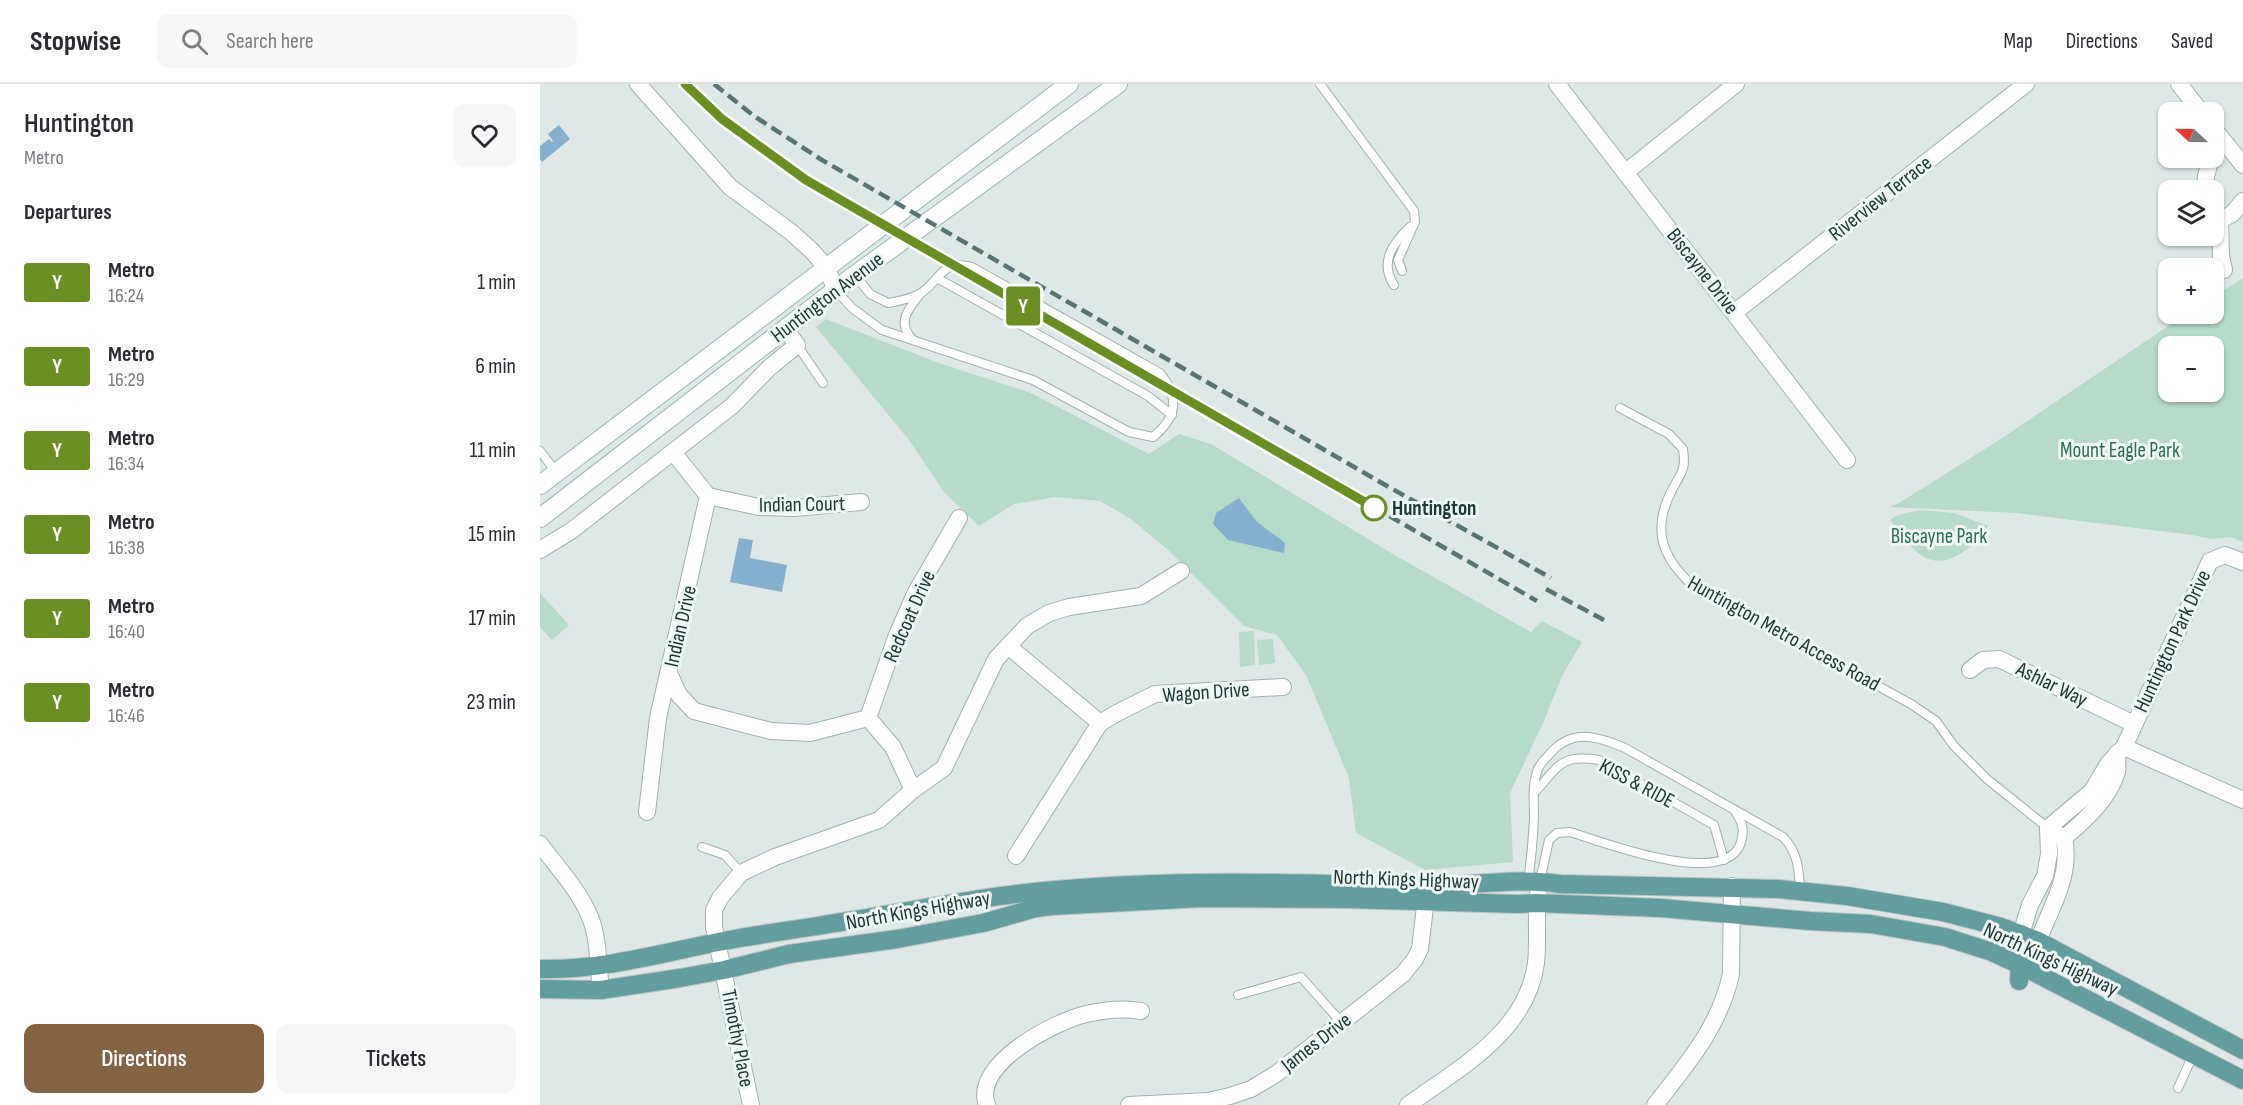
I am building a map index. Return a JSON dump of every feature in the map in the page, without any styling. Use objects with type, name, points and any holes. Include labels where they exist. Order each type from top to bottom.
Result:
[{"type":"main road","name":"Huntington Avenue","points":[[540,485],[1069,84]]},
{"type":"main road","name":"Huntington Avenue","points":[[540,518],[855,275],[1118,84]]},
{"type":"main road","name":"North Kings Highway","points":[[540,969],[598,966],[664,955],[717,942],[1054,890],[1204,882],[1732,913],[1810,921],[1871,924],[1945,937],[1992,952],[2243,1080]]},
{"type":"main road","name":"North Kings Highway","points":[[540,989],[600,990],[724,970],[789,954],[897,939],[1052,906],[1202,898],[1427,894],[1534,882],[1732,886],[1800,890],[1944,912],[2030,938],[2243,1050]]},
{"type":"main road","points":[[2023,966],[2030,938]]},
{"type":"street","points":[[638,84],[730,187],[803,242],[826,267],[836,290]]},
{"type":"street","name":"Biscayne Drive","points":[[1557,84],[1847,460]]},
{"type":"street","points":[[1626,172],[1736,84]]},
{"type":"street","name":"Riverview Terrace","points":[[1735,312],[2026,84]]},
{"type":"street","points":[[2179,84],[2193,102]]},
{"type":"street","points":[[2224,146],[2243,165]]},
{"type":"street","points":[[2224,217],[2232,214],[2243,201]]},
{"type":"street","points":[[826,267],[855,275]]},
{"type":"street","points":[[540,550],[571,531],[732,406],[769,368],[797,345],[785,328]]},
{"type":"street","points":[[673,452],[708,496]]},
{"type":"street","name":"Indian Court","points":[[708,496],[759,507],[861,502]]},
{"type":"street","name":"Indian Drive","points":[[646,812],[658,718],[708,496]]},
{"type":"street","name":"Redcoat Drive","points":[[868,718],[897,635],[916,592],[959,518]]},
{"type":"street","name":"Huntington Park Drive","points":[[2048,828],[2091,791],[2120,750],[2210,561],[2225,555],[2243,562]]},
{"type":"street","points":[[741,873],[775,857],[879,820],[913,790],[944,768],[996,659],[1027,626],[1049,613],[1141,596],[1181,571]]},
{"type":"street","points":[[1008,646],[1100,723]]},
{"type":"street","name":"Ashlar Way","points":[[1970,670],[1983,660],[1999,659],[2134,724]]},
{"type":"street","points":[[669,673],[679,695],[694,711],[771,731],[810,733],[868,718],[893,747],[913,790]]},
{"type":"street","name":"Wagon Drive","points":[[1016,856],[1100,723],[1155,694],[1283,687]]},
{"type":"street","points":[[2120,750],[2243,800]]},
{"type":"street","name":"Huntington Park Drive","points":[[2064,838],[2097,807],[2117,772],[2120,750]]},
{"type":"street","points":[[2030,938],[2065,874],[2068,854],[2064,838],[2048,828]]},
{"type":"street","points":[[2030,938],[2030,905],[2045,876],[2049,854],[2048,828]]},
{"type":"street","points":[[540,844],[588,912],[597,942],[600,990]]},
{"type":"street","name":"Timothy Place","points":[[741,873],[720,898],[714,910],[714,927],[751,1105]]},
{"type":"street","points":[[1408,1105],[1502,1034],[1520,1009],[1536,962],[1534,882]]},
{"type":"street","points":[[1655,1105],[1692,1057],[1718,1014],[1731,974],[1732,886]]},
{"type":"street","name":"James Drive","points":[[1129,1105],[1208,1101],[1251,1089],[1276,1074],[1402,974],[1415,959],[1420,949],[1427,894]]},
{"type":"street","points":[[987,1105],[984,1088],[997,1066],[1056,1024],[1103,1011],[1141,1011]]},
{"type":"lane","points":[[1320,84],[1411,205],[1415,222],[1398,260],[1402,271]]},
{"type":"lane","points":[[1394,285],[1388,270],[1387,258],[1396,241],[1415,222]]},
{"type":"lane","points":[[836,290],[852,308],[872,324],[915,341],[1032,380],[1129,432],[1153,437],[1166,427],[1172,415],[1173,397],[1168,383],[1160,373],[972,267],[959,264],[948,267],[920,294],[907,312],[904,322],[906,331],[915,341]]},
{"type":"lane","points":[[855,275],[870,294],[888,303],[920,294]]},
{"type":"lane","points":[[937,278],[1148,396],[1172,415]]},
{"type":"lane","points":[[797,345],[823,383]]},
{"type":"lane","name":"Huntington Metro Access Road","points":[[1620,408],[1669,434],[1683,449],[1683,472],[1662,513],[1660,534],[1666,555],[1676,570],[1690,584],[1919,709],[1936,721],[1954,746],[1987,779],[2048,828]]},
{"type":"lane","points":[[540,451],[556,472]]},
{"type":"lane","points":[[1534,882],[1536,773],[1552,750],[1563,742],[1575,737],[1590,736],[1605,739],[1625,748],[1776,832],[1790,844],[1798,864],[1800,890]]},
{"type":"lane","name":"KISS & RIDE","points":[[1535,792],[1558,766],[1568,760],[1580,757],[1599,760],[1714,825],[1724,860]]},
{"type":"lane","points":[[1534,882],[1549,840],[1557,833],[1570,832],[1669,861],[1698,864],[1724,860],[1738,849],[1744,831],[1735,810]]},
{"type":"lane","points":[[702,848],[725,855],[741,873]]},
{"type":"lane","points":[[1238,995],[1301,977],[1342,1023]]},
{"type":"lane","points":[[2178,1088],[2193,1055]]},
{"type":"green space","name":"Mount Eagle Park","points":[[2243,278],[2243,542],[2231,537],[2211,539],[2017,513],[1889,507],[1996,442],[2171,324],[2224,324],[2224,290]]},
{"type":"green space","points":[[826,319],[936,362],[1031,393],[1149,454],[1179,434],[1211,444],[1393,554],[1531,632],[1542,621],[1582,642],[1562,676],[1510,793],[1513,862],[1425,870],[1356,833],[1349,778],[1306,675],[1277,635],[1244,626],[1168,550],[1131,519],[1100,501],[1055,497],[1014,504],[979,526],[944,492],[909,440],[816,327]]},
{"type":"green space","name":"Biscayne Park","points":[[1920,510],[1955,513],[1988,526],[1966,550],[1957,556],[1938,561],[1928,559],[1907,542],[1890,520],[1898,515]]},
{"type":"green space","points":[[540,593],[569,625],[552,640],[540,627]]},
{"type":"green space","points":[[1254,631],[1255,665],[1240,667],[1239,632]]},
{"type":"green space","points":[[1273,639],[1275,663],[1259,665],[1257,640]]},
{"type":"water","points":[[559,125],[570,139],[542,162],[540,146],[549,139],[553,141],[548,134]]},
{"type":"water","points":[[1239,498],[1256,521],[1285,543],[1284,553],[1228,540],[1213,524],[1216,513]]},
{"type":"water","points":[[739,538],[753,540],[750,558],[787,565],[782,592],[730,582]]},
{"type":"railway","points":[[685,84],[722,119],[806,180],[1537,601]]},
{"type":"railway","points":[[714,84],[754,116],[822,160],[1551,578]]},
{"type":"railway","points":[[1546,589],[1604,620]]},
{"type":"metro line","name":"Y","points":[[685,84],[722,119],[806,180],[1375,508]]},
{"type":"place","name":"Huntington","points":[[1374,508]]}]
